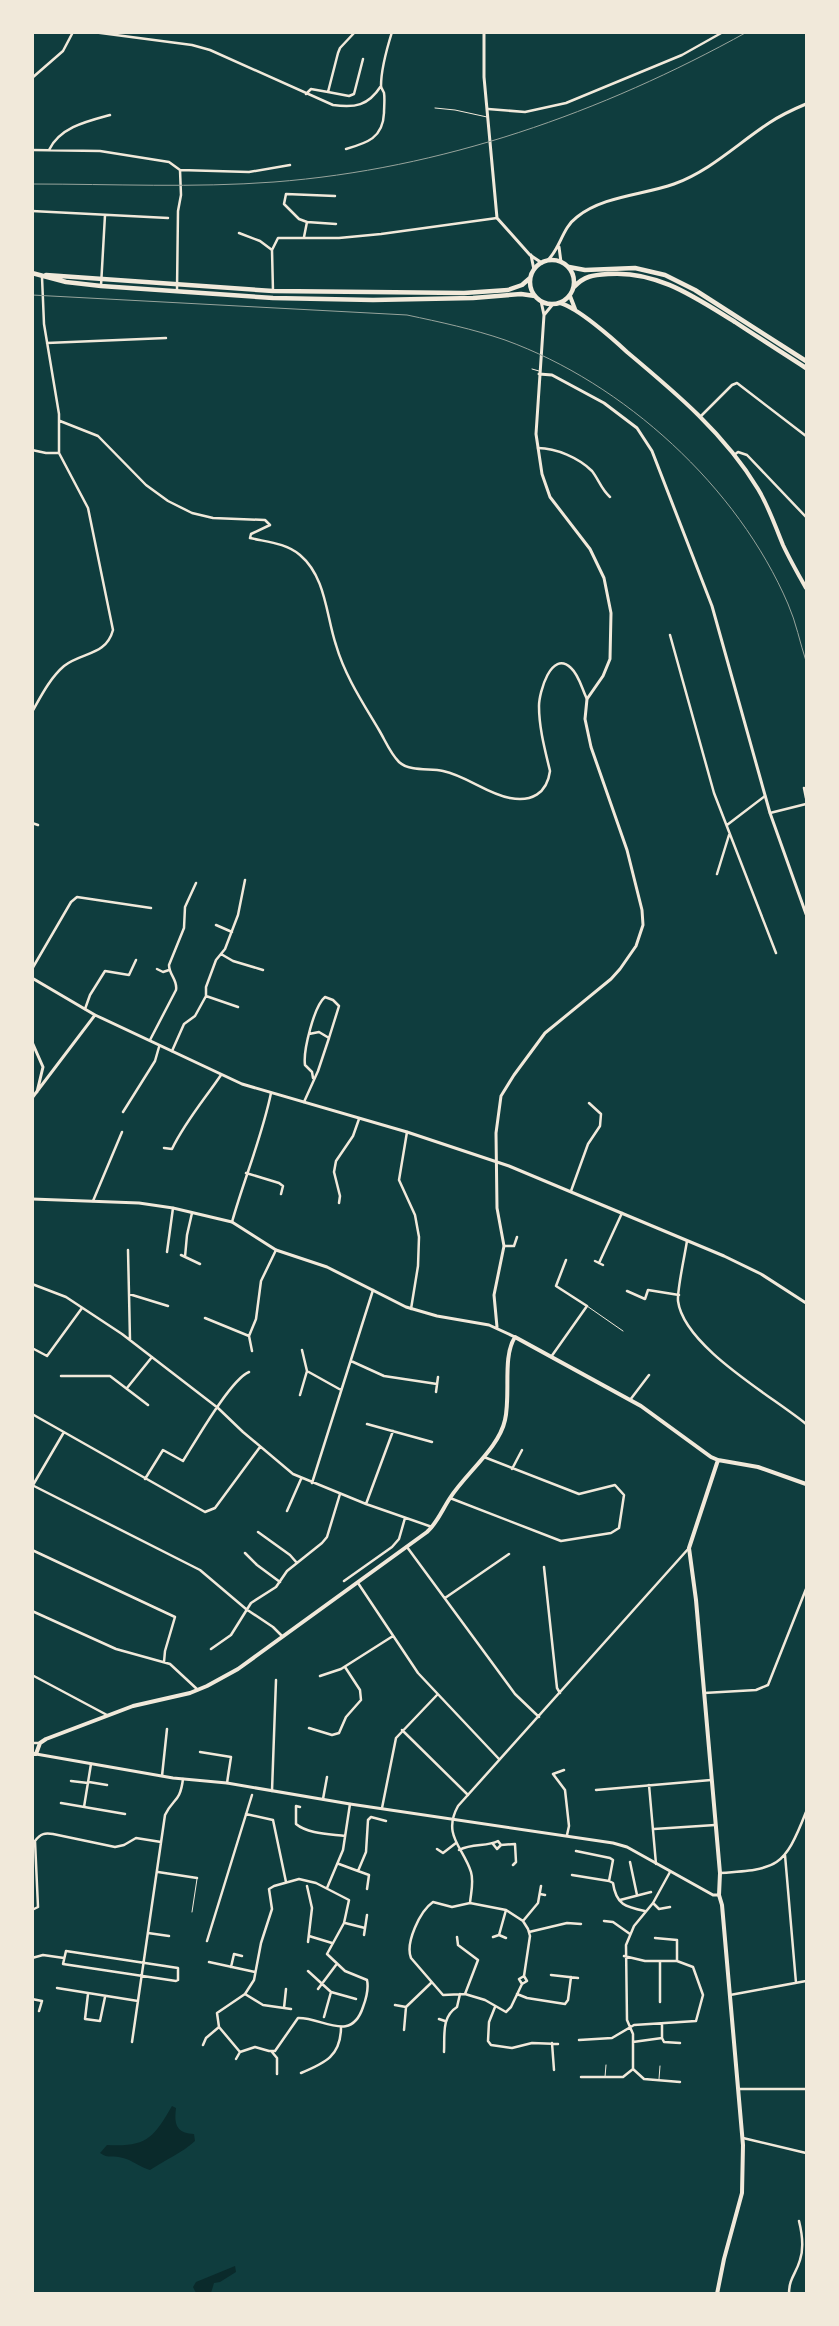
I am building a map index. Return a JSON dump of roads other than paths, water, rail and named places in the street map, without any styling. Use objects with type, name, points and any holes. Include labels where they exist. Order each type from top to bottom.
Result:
[{"type":"highway","points":[[32,273],[102,280],[273,291],[472,295],[513,289],[530,278],[534,270],[548,260],[585,270],[636,268],[665,275],[695,290],[806,361]]},
{"type":"highway","points":[[569,267],[574,276],[574,288]]},
{"type":"highway","points":[[530,278],[531,289],[535,296],[541,301],[553,304],[560,303],[570,296],[574,288],[587,277],[614,274],[633,275],[662,281],[689,293],[806,368]]},
{"type":"highway","points":[[43,275],[66,282],[101,286],[177,292],[339,299],[521,294],[535,296]]},
{"type":"highway","points":[[339,299],[340,292]]},
{"type":"main road","points":[[570,296],[575,309]]},
{"type":"main road","points":[[560,303],[575,309],[621,346],[701,416],[734,455],[758,489],[806,588]]},
{"type":"main road","points":[[34,1754],[40,1743],[46,1739],[133,1706],[198,1690],[238,1669],[432,1527],[450,1498],[500,1434],[505,1422],[508,1399],[509,1353],[515,1336],[630,1400],[695,1447],[718,1460],[758,1467],[806,1484]]},
{"type":"main road","points":[[718,1460],[689,1548],[720,1873],[719,1895],[722,1905],[743,2138],[742,2193],[724,2259],[718,2294]]},
{"type":"street","points":[[32,78],[63,50],[73,32]]},
{"type":"street","points":[[93,32],[192,45],[210,50],[288,83],[306,94],[333,105],[355,107],[365,103],[381,86]]},
{"type":"street","points":[[328,92],[338,53],[355,32]]},
{"type":"street","points":[[346,149],[367,142],[380,129],[383,121],[384,94],[381,86],[385,54],[392,32]]},
{"type":"street","points":[[484,32],[484,77],[497,218],[530,255],[542,263]]},
{"type":"street","points":[[488,109],[525,112],[566,103],[682,55],[723,32]]},
{"type":"street","points":[[306,94],[311,89],[349,96],[354,94],[364,59]]},
{"type":"street","points":[[548,260],[559,246],[564,232],[577,216],[609,202],[662,188],[693,176],[712,165],[770,122],[806,104]]},
{"type":"street","points":[[49,151],[52,143],[64,132],[77,125],[110,115]]},
{"type":"street","points":[[32,150],[100,151],[169,162],[180,170],[249,172],[290,165]]},
{"type":"street","points":[[177,292],[178,211],[181,195],[180,170]]},
{"type":"street","points":[[334,196],[286,194],[284,204],[299,219],[307,222],[336,224]]},
{"type":"street","points":[[32,211],[168,218]]},
{"type":"street","points":[[101,286],[106,215]]},
{"type":"street","points":[[273,291],[272,250],[278,238],[339,238],[497,218]]},
{"type":"street","points":[[304,237],[307,222]]},
{"type":"street","points":[[239,233],[260,241],[272,250]]},
{"type":"street","points":[[559,246],[561,262]]},
{"type":"street","points":[[530,255],[534,270]]},
{"type":"street","points":[[32,712],[44,690],[63,667],[104,647],[113,630],[88,508],[59,453],[60,421],[42,304],[43,275]]},
{"type":"street","points":[[497,1327],[494,1295],[504,1246],[497,1208],[496,1163],[499,1103],[505,1090],[545,1033],[610,980],[620,969],[638,941],[643,925],[642,910],[627,850],[587,732],[585,719],[587,699],[603,676],[610,659],[610,606],[604,578],[590,549],[550,497],[542,474],[536,434],[544,315],[541,301]]},
{"type":"street","points":[[544,315],[553,304]]},
{"type":"street","points":[[47,343],[166,338]]},
{"type":"street","points":[[539,373],[552,375],[604,403],[637,428],[652,451],[712,606],[770,813],[806,914]]},
{"type":"street","points":[[701,416],[732,385],[737,383],[806,436]]},
{"type":"street","points":[[60,421],[98,436],[146,485],[168,501],[192,513],[213,518],[265,520],[270,525],[250,534],[250,538],[286,546],[299,554],[312,569],[319,582],[335,645],[343,666],[389,749],[407,767],[442,770],[458,775],[504,797],[514,799],[534,797],[546,788],[550,771],[545,752],[539,707],[540,692],[546,675],[552,668],[560,664],[566,665],[572,669],[587,699]]},
{"type":"street","points":[[538,448],[553,449],[574,459],[592,472],[602,490],[610,497]]},
{"type":"street","points":[[32,450],[59,453]]},
{"type":"street","points":[[734,455],[738,452],[746,455],[806,517]]},
{"type":"street","points":[[670,635],[714,793],[776,953]]},
{"type":"street","points":[[804,788],[806,798]]},
{"type":"street","points":[[726,826],[765,796]]},
{"type":"street","points":[[770,813],[806,804]]},
{"type":"street","points":[[32,823],[38,824]]},
{"type":"street","points":[[717,874],[729,835]]},
{"type":"street","points":[[171,1052],[184,1024],[195,1016],[206,996],[206,986],[216,960],[232,932],[238,915],[245,880]]},
{"type":"street","points":[[149,1042],[176,990],[176,982],[169,970],[184,928],[185,908],[196,882]]},
{"type":"street","points":[[32,969],[71,902],[77,897],[151,908]]},
{"type":"street","points":[[216,925],[232,932]]},
{"type":"street","points":[[221,954],[233,961],[263,970]]},
{"type":"street","points":[[85,1009],[90,995],[105,971],[128,974],[136,960]]},
{"type":"street","points":[[157,970],[163,972],[169,970]]},
{"type":"street","points":[[32,978],[95,1015],[159,1047],[242,1084],[407,1132],[509,1166],[622,1212],[762,1274],[806,1303]]},
{"type":"street","points":[[206,996],[238,1007]]},
{"type":"street","points":[[304,1102],[313,1078],[318,1071],[339,1006],[329,998],[321,1000],[309,1034],[304,1060],[313,1078]]},
{"type":"street","points":[[32,1098],[95,1015]]},
{"type":"street","points":[[309,1034],[319,1032],[329,1038]]},
{"type":"street","points":[[32,1042],[43,1067],[37,1092]]},
{"type":"street","points":[[123,1112],[155,1061],[159,1047]]},
{"type":"street","points":[[43,1067],[54,1071]]},
{"type":"street","points":[[164,1148],[172,1148],[181,1129],[195,1114],[221,1075]]},
{"type":"street","points":[[232,1222],[246,1173],[266,1120],[271,1092]]},
{"type":"street","points":[[571,1191],[588,1144],[600,1126],[601,1114],[589,1103]]},
{"type":"street","points":[[338,1203],[340,1196],[334,1172],[336,1160],[353,1136],[359,1119]]},
{"type":"street","points":[[92,1203],[122,1132]]},
{"type":"street","points":[[407,1132],[399,1180],[414,1215],[419,1237],[416,1281],[411,1309]]},
{"type":"street","points":[[246,1173],[280,1183],[283,1186],[281,1194]]},
{"type":"street","points":[[32,1199],[92,1203],[132,1203],[173,1208],[232,1222],[276,1250],[327,1267],[411,1309],[437,1316],[497,1327],[515,1336]]},
{"type":"street","points":[[167,1252],[173,1208]]},
{"type":"street","points":[[595,1261],[601,1264],[622,1212]]},
{"type":"street","points":[[185,1257],[192,1213]]},
{"type":"street","points":[[504,1246],[514,1246],[517,1237]]},
{"type":"street","points":[[687,1241],[678,1302],[689,1328],[717,1359],[806,1424]]},
{"type":"street","points":[[128,1250],[130,1340]]},
{"type":"street","points":[[252,1351],[249,1336],[256,1319],[261,1281],[276,1250]]},
{"type":"street","points":[[181,1255],[200,1264]]},
{"type":"street","points":[[551,1357],[587,1306],[556,1286],[566,1260]]},
{"type":"street","points":[[32,1284],[66,1297],[130,1340],[218,1408],[260,1447],[287,1470],[301,1479],[432,1527]]},
{"type":"street","points":[[312,1483],[373,1290]]},
{"type":"street","points":[[627,1291],[645,1299],[648,1290],[679,1295]]},
{"type":"street","points":[[129,1294],[168,1306]]},
{"type":"street","points":[[32,1348],[47,1356],[82,1308]]},
{"type":"street","points":[[205,1318],[249,1336]]},
{"type":"street","points":[[300,1395],[307,1371],[302,1350]]},
{"type":"street","points":[[127,1388],[152,1357]]},
{"type":"street","points":[[351,1361],[384,1376],[437,1384]]},
{"type":"street","points":[[307,1371],[342,1390]]},
{"type":"street","points":[[145,1478],[162,1450],[183,1461],[242,1375],[249,1372]]},
{"type":"street","points":[[630,1400],[649,1375]]},
{"type":"street","points":[[61,1376],[110,1376],[148,1405]]},
{"type":"street","points":[[436,1392],[438,1377]]},
{"type":"street","points":[[32,1414],[199,1510],[209,1511],[215,1508],[260,1447]]},
{"type":"street","points":[[367,1424],[432,1442]]},
{"type":"street","points":[[366,1504],[393,1431]]},
{"type":"street","points":[[64,1432],[33,1485],[200,1570],[282,1637]]},
{"type":"street","points":[[512,1469],[522,1450]]},
{"type":"street","points":[[450,1498],[561,1541],[615,1532],[620,1524],[624,1495],[615,1485],[579,1494],[483,1456]]},
{"type":"street","points":[[287,1512],[301,1479]]},
{"type":"street","points":[[211,1649],[231,1635],[246,1609],[257,1597],[271,1590],[280,1582],[287,1571],[318,1547],[327,1537],[340,1494]]},
{"type":"street","points":[[344,1581],[392,1547],[398,1539],[405,1518]]},
{"type":"street","points":[[258,1532],[290,1555],[297,1563]]},
{"type":"street","points":[[406,1546],[515,1694],[539,1717]]},
{"type":"street","points":[[470,1903],[473,1881],[470,1870],[452,1833],[458,1806],[689,1548]]},
{"type":"street","points":[[32,1550],[176,1617],[165,1651],[164,1662]]},
{"type":"street","points":[[245,1553],[257,1566],[280,1582]]},
{"type":"street","points":[[445,1598],[509,1554]]},
{"type":"street","points":[[544,1567],[557,1688],[560,1693]]},
{"type":"street","points":[[357,1582],[418,1673],[499,1760]]},
{"type":"street","points":[[704,1693],[766,1688],[806,1589]]},
{"type":"street","points":[[32,1611],[116,1649],[164,1662],[174,1667],[198,1690]]},
{"type":"street","points":[[320,1676],[345,1667],[393,1636]]},
{"type":"street","points":[[309,1728],[332,1735],[339,1733],[346,1717],[361,1700],[360,1690],[345,1667]]},
{"type":"street","points":[[32,1675],[108,1716]]},
{"type":"street","points":[[272,1791],[276,1680]]},
{"type":"street","points":[[382,1808],[394,1744],[402,1730],[437,1694]]},
{"type":"street","points":[[162,1776],[167,1729]]},
{"type":"street","points":[[402,1730],[468,1795]]},
{"type":"street","points":[[32,1744],[40,1743]]},
{"type":"street","points":[[200,1752],[231,1757],[226,1783]]},
{"type":"street","points":[[34,1754],[162,1776],[226,1783],[323,1800],[567,1835],[620,1845],[712,1895],[719,1895]]},
{"type":"street","points":[[84,1807],[91,1763]]},
{"type":"street","points":[[564,1770],[552,1773],[565,1790],[569,1826],[567,1835]]},
{"type":"street","points":[[323,1800],[327,1777]]},
{"type":"street","points":[[132,2042],[165,1815],[168,1808],[180,1796],[183,1779]]},
{"type":"street","points":[[596,1790],[711,1780]]},
{"type":"street","points":[[71,1781],[107,1785]]},
{"type":"street","points":[[649,1786],[656,1864]]},
{"type":"street","points":[[207,1941],[252,1795]]},
{"type":"street","points":[[61,1803],[125,1814]]},
{"type":"street","points":[[327,1888],[339,1864],[350,1804]]},
{"type":"street","points":[[300,1806],[296,1806],[296,1824],[300,1827],[323,1834],[345,1836]]},
{"type":"street","points":[[796,1983],[785,1855],[806,1812]]},
{"type":"street","points":[[246,1814],[273,1820],[286,1882]]},
{"type":"street","points":[[358,1871],[366,1852],[368,1820],[371,1817],[386,1821]]},
{"type":"street","points":[[654,1829],[715,1825]]},
{"type":"street","points":[[32,1910],[38,1907],[36,1840],[40,1835],[45,1833],[53,1834],[116,1847],[124,1846],[136,1838],[161,1842]]},
{"type":"street","points":[[460,1850],[477,1844],[493,1844],[498,1840],[501,1845]]},
{"type":"street","points":[[437,1849],[443,1853],[456,1843]]},
{"type":"street","points":[[493,1844],[497,1849],[501,1845],[515,1844],[516,1862],[513,1865]]},
{"type":"street","points":[[576,1851],[613,1860],[609,1881]]},
{"type":"street","points":[[720,1873],[760,1870],[785,1855]]},
{"type":"street","points":[[630,1862],[637,1895]]},
{"type":"street","points":[[339,1864],[369,1875],[367,1890]]},
{"type":"street","points":[[158,1872],[197,1878]]},
{"type":"street","points":[[581,2077],[623,2077],[632,2068],[633,2042],[627,2020],[624,1956],[630,1934],[652,1903],[670,1872]]},
{"type":"street","points":[[572,1875],[609,1881],[613,1883],[615,1895],[626,1907],[646,1911]]},
{"type":"street","points":[[240,2052],[219,2027],[217,2013],[245,1994],[254,1980],[272,1909],[269,1890],[286,1882],[305,1879],[349,1900],[344,1923],[326,1954],[336,1965],[345,1971],[364,1978],[368,1984],[360,2015],[355,2022],[341,2027],[298,2018],[288,2035],[272,2052]]},
{"type":"street","points":[[307,1886],[312,1908],[308,1942]]},
{"type":"street","points":[[523,1921],[536,1907],[541,1886]]},
{"type":"street","points":[[620,1900],[652,1892]]},
{"type":"street","points":[[540,1894],[545,1895]]},
{"type":"street","points":[[433,1902],[452,1907],[470,1903],[506,1910],[523,1921],[529,1932],[528,1957],[524,1976],[527,1981],[522,1984],[506,2012],[485,2000],[465,1994],[443,1995],[411,1958],[409,1952],[410,1937],[433,1902]]},
{"type":"street","points":[[652,1903],[660,1909],[670,1907]]},
{"type":"street","points":[[499,1935],[506,1910]]},
{"type":"street","points":[[364,1935],[367,1915]]},
{"type":"street","points":[[604,1921],[613,1922],[630,1934]]},
{"type":"street","points":[[344,1923],[365,1928]]},
{"type":"street","points":[[529,1932],[567,1923],[580,1924]]},
{"type":"street","points":[[148,1933],[170,1936]]},
{"type":"street","points":[[493,1937],[499,1935],[506,1938]]},
{"type":"street","points":[[309,1936],[332,1943]]},
{"type":"street","points":[[458,1937],[458,1945],[478,1960],[465,1994]]},
{"type":"street","points":[[655,1938],[677,1940],[677,1961]]},
{"type":"street","points":[[66,1951],[178,1968],[179,1974],[176,1981],[63,1964],[64,1958],[66,1951]]},
{"type":"street","points":[[231,1967],[234,1954],[242,1956]]},
{"type":"street","points":[[32,1958],[43,1955],[64,1958]]},
{"type":"street","points":[[579,2040],[612,2038],[634,2025],[696,2021],[703,1995],[694,1966],[677,1961],[660,1962],[624,1956]]},
{"type":"street","points":[[209,1962],[255,1972]]},
{"type":"street","points":[[660,1962],[660,2002]]},
{"type":"street","points":[[318,1989],[336,1965]]},
{"type":"street","points":[[308,1971],[331,1992],[356,1999]]},
{"type":"street","points":[[551,1975],[578,1978]]},
{"type":"street","points":[[522,1984],[519,1979],[524,1976]]},
{"type":"street","points":[[517,1994],[542,2001],[565,2004],[568,2000],[571,1977]]},
{"type":"street","points":[[730,1994],[806,1981]]},
{"type":"street","points":[[404,2030],[406,2007],[431,1983]]},
{"type":"street","points":[[58,1988],[138,2001]]},
{"type":"street","points":[[284,2008],[286,1989]]},
{"type":"street","points":[[324,2017],[331,1992]]},
{"type":"street","points":[[88,1994],[85,2019],[100,2021],[105,1997]]},
{"type":"street","points":[[245,1994],[263,2005],[291,2009]]},
{"type":"street","points":[[444,2052],[445,2021],[452,2010],[457,2007],[460,1994]]},
{"type":"street","points":[[32,1999],[42,2001],[39,2011]]},
{"type":"street","points":[[395,2006],[406,2007]]},
{"type":"street","points":[[495,2006],[489,2022],[488,2041],[492,2046],[512,2048],[532,2043],[558,2044]]},
{"type":"street","points":[[439,2019],[445,2021]]},
{"type":"street","points":[[662,2024],[662,2038]]},
{"type":"street","points":[[203,2045],[206,2038],[219,2027]]},
{"type":"street","points":[[301,2073],[330,2058],[341,2039],[341,2027]]},
{"type":"street","points":[[633,2042],[662,2038],[668,2043],[680,2043]]},
{"type":"street","points":[[552,2044],[554,2070]]},
{"type":"street","points":[[236,2059],[240,2052],[260,2047],[272,2052],[277,2058],[276,2074]]},
{"type":"street","points":[[632,2068],[644,2079],[680,2082]]},
{"type":"street","points":[[739,2089],[806,2089]]},
{"type":"street","points":[[743,2138],[806,2153]]},
{"type":"street","points":[[789,2294],[791,2279],[801,2258],[802,2242],[799,2221]]},
{"type":"lane","points":[[435,108],[455,110],[488,118]]},
{"type":"lane","points":[[532,369],[539,373]]},
{"type":"lane","points":[[587,1306],[623,1331]]},
{"type":"lane","points":[[192,1912],[197,1878]]},
{"type":"lane","points":[[605,2078],[606,2066]]},
{"type":"lane","points":[[659,2080],[660,2066]]},
{"type":"water","points":[[172,2106],[176,2108],[175,2119],[180,2130],[194,2134],[195,2141],[185,2149],[150,2170],[126,2159],[106,2156],[100,2153],[107,2145],[131,2144],[147,2139],[159,2126]]},
{"type":"water","points":[[235,2266],[236,2272],[220,2282],[214,2283],[211,2293],[196,2293],[193,2287],[196,2282]]},
{"type":"railway","points":[[32,184],[244,184],[337,175],[398,164],[459,150],[577,112],[635,88],[747,32]]},
{"type":"railway","points":[[32,295],[407,315],[493,336],[549,359],[592,383],[634,412],[672,444],[708,480],[739,519],[766,561],[791,611],[806,661]]}]
